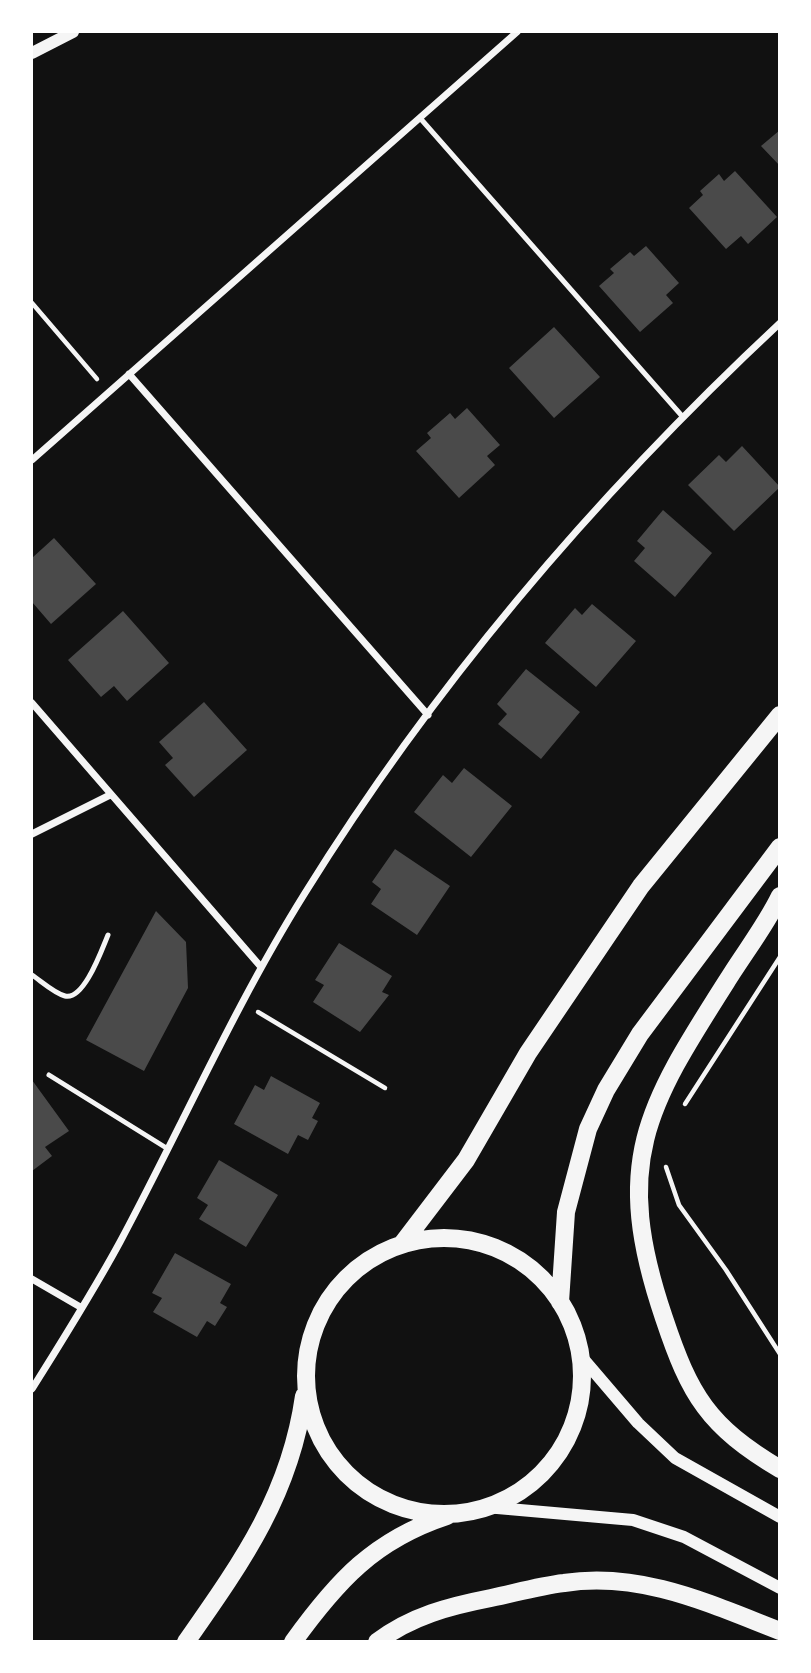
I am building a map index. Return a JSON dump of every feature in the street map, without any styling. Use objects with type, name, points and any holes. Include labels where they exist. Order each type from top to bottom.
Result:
[{"type":"main road","points":[[402,1244],[466,1160],[528,1053],[641,886],[779,715]]},
{"type":"main road","points":[[560,1302],[566,1212],[588,1129],[606,1090],[640,1034],[779,847]]},
{"type":"main road","points":[[779,896],[661,1090],[645,1136],[639,1208],[651,1279],[680,1366],[692,1390],[724,1431],[779,1469]]},
{"type":"main road","points":[[186,1642],[250,1548],[271,1510],[294,1449],[310,1340],[329,1298],[361,1265],[402,1244],[438,1238],[474,1241],[508,1254],[537,1274],[560,1302],[585,1361],[579,1405],[567,1439],[546,1469],[519,1492],[486,1507],[454,1514],[403,1534],[359,1563],[324,1599],[293,1642]]},
{"type":"main road","points":[[305,1386],[315,1428],[337,1465],[370,1494],[410,1511],[454,1514]]},
{"type":"main road","points":[[377,1642],[407,1623],[454,1606],[565,1582],[594,1580],[624,1581],[678,1592],[779,1631]]},
{"type":"street","points":[[32,53],[73,32]]},
{"type":"street","points":[[32,460],[517,32]]},
{"type":"street","points":[[32,1389],[82,1308],[168,1149],[261,967],[334,848],[428,715],[520,595],[583,521],[682,416],[779,323]]},
{"type":"street","points":[[129,374],[428,715]]},
{"type":"street","points":[[32,703],[261,967]]},
{"type":"street","points":[[32,834],[110,794]]},
{"type":"street","points":[[32,1279],[82,1308]]},
{"type":"street","points":[[585,1361],[638,1423],[675,1458],[779,1517]]},
{"type":"street","points":[[486,1507],[633,1520],[684,1537],[779,1588]]},
{"type":"lane","points":[[420,117],[682,416]]},
{"type":"lane","points":[[32,975],[65,996],[73,995],[83,987],[108,935]]},
{"type":"lane","points":[[49,1075],[168,1149]]},
{"type":"path","points":[[32,303],[108,392]]},
{"type":"path","points":[[679,1112],[779,957]]},
{"type":"path","points":[[242,1003],[385,1088]]},
{"type":"path","points":[[666,1159],[670,1187],[679,1205],[737,1286],[779,1353]]},
{"type":"building","points":[[780,130],[780,166],[761,146]]},
{"type":"building","points":[[735,171],[777,217],[748,244],[741,236],[726,249],[689,208],[703,195],[700,191],[719,174],[724,181]]},
{"type":"building","points":[[646,246],[679,283],[666,295],[673,303],[640,332],[599,286],[614,273],[610,269],[630,252],[634,256]]},
{"type":"building","points":[[554,327],[600,377],[554,418],[509,368]]},
{"type":"building","points":[[467,408],[500,445],[487,456],[495,465],[459,498],[416,451],[431,438],[427,433],[450,413],[455,419]]},
{"type":"building","points":[[742,446],[780,487],[734,531],[688,485],[719,455],[726,462]]},
{"type":"building","points":[[663,510],[712,553],[675,597],[634,561],[645,548],[637,541]]},
{"type":"building","points":[[54,538],[96,584],[51,624],[32,602],[32,558]]},
{"type":"building","points":[[592,604],[636,641],[596,687],[545,643],[575,608],[582,615]]},
{"type":"building","points":[[123,611],[169,663],[127,701],[114,686],[101,697],[68,660]]},
{"type":"building","points":[[526,669],[580,712],[541,759],[498,724],[507,714],[497,704]]},
{"type":"building","points":[[204,702],[247,750],[194,797],[165,765],[173,758],[159,742]]},
{"type":"building","points":[[464,768],[512,806],[471,857],[414,812],[443,775],[452,783]]},
{"type":"building","points":[[395,849],[450,886],[417,935],[371,904],[381,889],[372,882]]},
{"type":"building","points":[[156,911],[186,942],[188,988],[144,1071],[86,1040]]},
{"type":"building","points":[[339,943],[392,976],[382,992],[389,995],[360,1032],[313,1002],[324,985],[315,980]]},
{"type":"building","points":[[271,1076],[320,1103],[312,1118],[318,1121],[308,1140],[298,1135],[288,1154],[234,1124],[255,1085],[264,1090]]},
{"type":"building","points":[[32,1080],[69,1131],[45,1147],[52,1156],[32,1171]]},
{"type":"building","points":[[219,1160],[278,1195],[246,1247],[199,1219],[208,1205],[197,1198]]},
{"type":"building","points":[[175,1253],[231,1284],[220,1303],[227,1307],[215,1326],[207,1321],[197,1337],[153,1312],[162,1298],[152,1293]]}]
